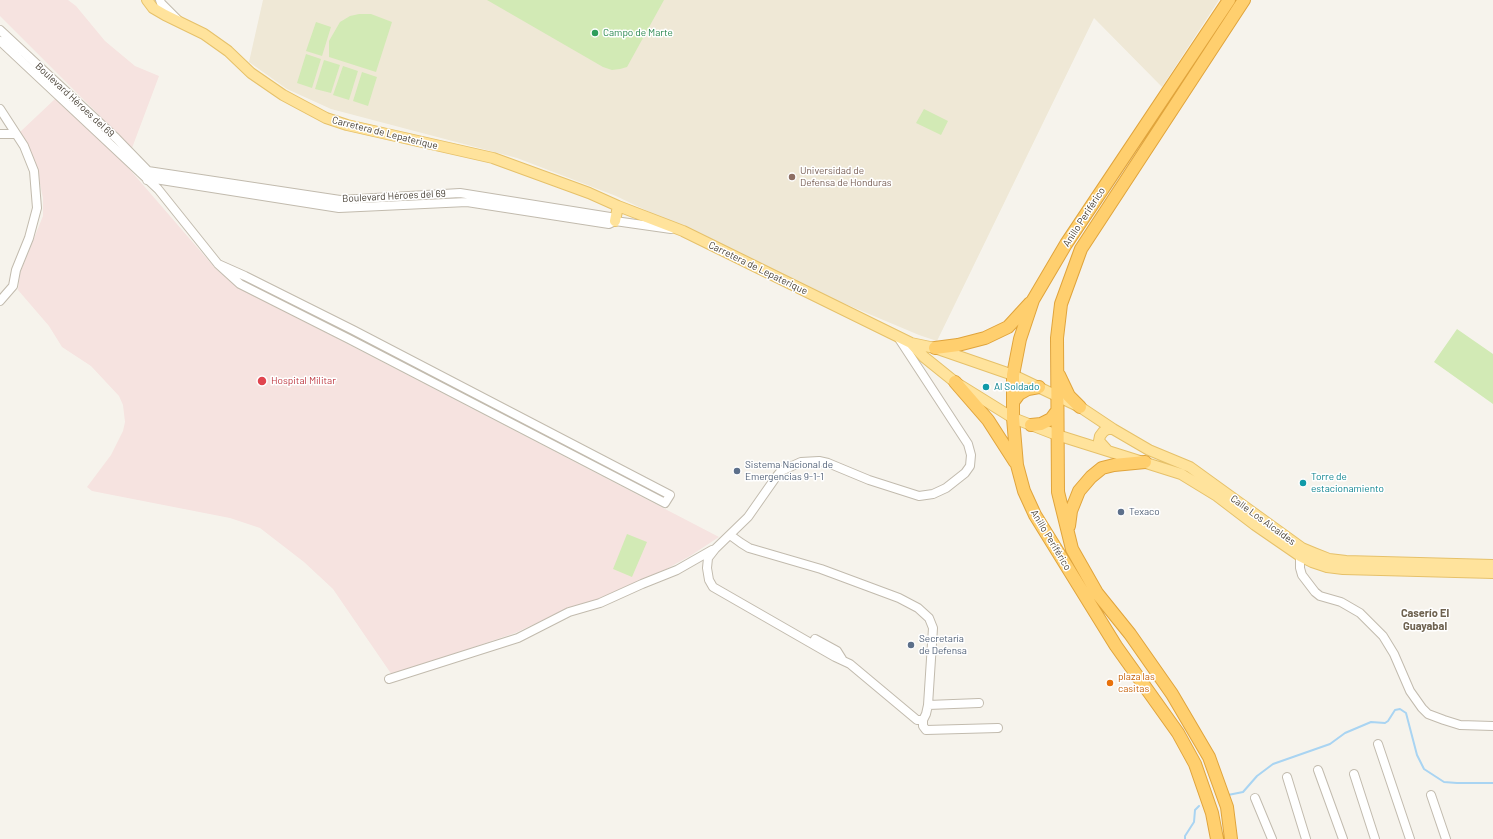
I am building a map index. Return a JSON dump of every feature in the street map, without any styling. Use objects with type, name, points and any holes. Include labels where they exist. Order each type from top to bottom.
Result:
[{"type":"highway","name":"Anillo Periférico","points":[[1217,839],[1212,813],[1195,764],[1178,733],[1116,646],[1035,515],[1024,490],[1017,465],[1013,418],[1013,375],[1020,339],[1033,301],[1066,244],[1229,0]]},
{"type":"highway","name":"Anillo Periférico","points":[[1231,839],[1227,807],[1209,757],[1172,694],[1097,593],[1072,550],[1058,492],[1057,338],[1061,304],[1081,249],[1244,0]]},
{"type":"highway","points":[[935,348],[958,346],[985,338],[1008,327],[1033,301]]},
{"type":"highway","points":[[1057,364],[1065,389],[1080,407]]},
{"type":"highway","points":[[955,382],[988,420],[1017,465]]},
{"type":"highway","points":[[1013,402],[1019,394],[1028,389],[1039,388]]},
{"type":"highway","points":[[1031,425],[1041,424],[1051,419],[1057,411]]},
{"type":"highway","points":[[1068,536],[1071,511],[1080,491],[1091,477],[1102,468],[1114,465],[1145,462]]},
{"type":"main road","name":"Carretera de Lepaterique","points":[[147,0],[153,8],[204,34],[222,47],[251,73],[283,95],[326,118],[347,125],[493,158],[589,193],[683,231],[911,343],[935,348],[1013,375],[1057,396]]},
{"type":"main road","points":[[615,221],[618,206]]},
{"type":"main road","name":"Carretera de Lepaterique","points":[[911,343],[924,357],[955,382],[1013,418],[1057,435]]},
{"type":"main road","name":"Calle Los Alcaldes","points":[[1057,396],[1080,407],[1113,430],[1149,450],[1190,467],[1302,548],[1329,559],[1373,562],[1493,565]]},
{"type":"main road","points":[[1110,452],[1100,441],[1100,436],[1107,430],[1113,430]]},
{"type":"main road","name":"Calle Los Alcaldes","points":[[1057,435],[1145,462],[1187,477],[1217,496],[1255,525],[1300,556],[1327,567],[1343,570],[1493,573]]},
{"type":"street","points":[[160,0],[161,3],[180,22]]},
{"type":"street","name":"Boulevard Héroes del 69","points":[[0,30],[116,138],[218,264],[240,284],[356,342],[665,503],[670,495],[353,330],[218,264]]},
{"type":"street","name":"Boulevard Héroes del 69","points":[[0,41],[147,176],[339,208],[467,202],[609,224],[615,221],[683,231]]},
{"type":"street","points":[[0,109],[24,146],[34,171],[37,208],[29,238],[16,270],[13,286],[0,301]]},
{"type":"street","points":[[0,134],[16,134]]},
{"type":"street","points":[[389,679],[518,638],[569,612],[600,603],[677,570],[714,549],[748,517],[781,471],[801,462],[819,461],[828,463],[869,480],[919,496],[933,494],[946,488],[965,473],[970,466],[971,455],[968,444],[898,337]]},
{"type":"street","points":[[730,535],[749,548],[862,584],[899,598],[918,608],[929,618],[933,628],[928,705],[923,720],[923,726],[926,730],[998,728]]},
{"type":"street","points":[[714,549],[708,558],[707,568],[709,580],[713,587],[835,657],[850,664],[917,720],[923,720]]},
{"type":"street","points":[[1300,556],[1300,568],[1302,575],[1315,592],[1320,596],[1341,602],[1360,613],[1383,636],[1394,654],[1410,691],[1428,714],[1460,725],[1493,726]]},
{"type":"street","points":[[928,705],[979,703]]},
{"type":"street","points":[[1378,744],[1410,839]]},
{"type":"street","points":[[1318,770],[1343,839]]},
{"type":"street","points":[[1354,774],[1376,839]]},
{"type":"street","points":[[1286,777],[1306,839]]},
{"type":"street","points":[[1431,795],[1446,839]]},
{"type":"street","points":[[1255,798],[1272,839]]},
{"type":"shaded area","points":[[0,0],[68,0],[76,6],[105,41],[135,66],[159,76],[132,148],[0,16]]},
{"type":"shaded area","name":"Universidad de Defensa de Honduras","points":[[263,0],[1219,0],[1162,87],[1094,18],[937,341],[919,335],[812,290],[616,196],[517,158],[331,109],[287,89],[249,62]]},
{"type":"shaded area","name":"Hospital Militar","points":[[56,98],[112,149],[215,268],[236,286],[719,537],[690,556],[659,573],[598,600],[567,609],[515,633],[392,675],[333,589],[304,562],[260,528],[230,518],[92,491],[87,487],[111,455],[123,431],[125,422],[123,405],[119,396],[91,366],[62,347],[49,326],[18,290],[20,273],[43,216],[43,198],[37,170],[31,152],[20,132]]},
{"type":"green space","name":"Campo de Marte","points":[[487,0],[664,0],[627,67],[612,70],[603,67]]},
{"type":"green space","points":[[371,14],[392,22],[376,72],[329,57],[329,41],[340,22],[350,16]]},
{"type":"green space","points":[[316,22],[331,27],[322,56],[306,51]]},
{"type":"green space","points":[[306,54],[321,59],[312,88],[297,83]]},
{"type":"green space","points":[[324,60],[340,65],[331,93],[315,89]]},
{"type":"green space","points":[[343,66],[358,71],[349,100],[333,95]]},
{"type":"green space","points":[[362,72],[377,77],[368,106],[353,101]]},
{"type":"green space","points":[[924,109],[948,121],[941,135],[916,123]]},
{"type":"green space","points":[[1457,329],[1493,354],[1493,404],[1434,362]]},
{"type":"green space","points":[[627,534],[647,542],[632,577],[613,569]]},
{"type":"waterway","points":[[1228,795],[1243,792],[1257,776],[1273,764],[1330,744],[1345,733],[1371,722],[1385,723],[1395,710],[1400,709],[1406,713],[1417,755],[1424,769],[1444,782],[1493,783]]},
{"type":"waterway","points":[[1185,839],[1185,836],[1194,822],[1195,810],[1199,806]]},
{"type":"place","name":"Campo de Marte","points":[[595,33]]},
{"type":"place","name":"Universidad de Defensa de Honduras","points":[[792,177]]},
{"type":"place","name":"Hospital Militar","points":[[262,381]]},
{"type":"place","name":"Al Soldado","points":[[986,387]]},
{"type":"place","name":"Sistema Nacional de Emergencias 9-1-1","points":[[737,471]]},
{"type":"place","name":"Torre de estacionamiento","points":[[1303,483]]},
{"type":"place","name":"Texaco","points":[[1121,512]]},
{"type":"place","name":"Secretaría de Defensa","points":[[911,645]]},
{"type":"place","name":"plaza las casitas","points":[[1110,683]]},
{"type":"district","name":"Caserío El Guayabal","points":[[1425,619]]}]
